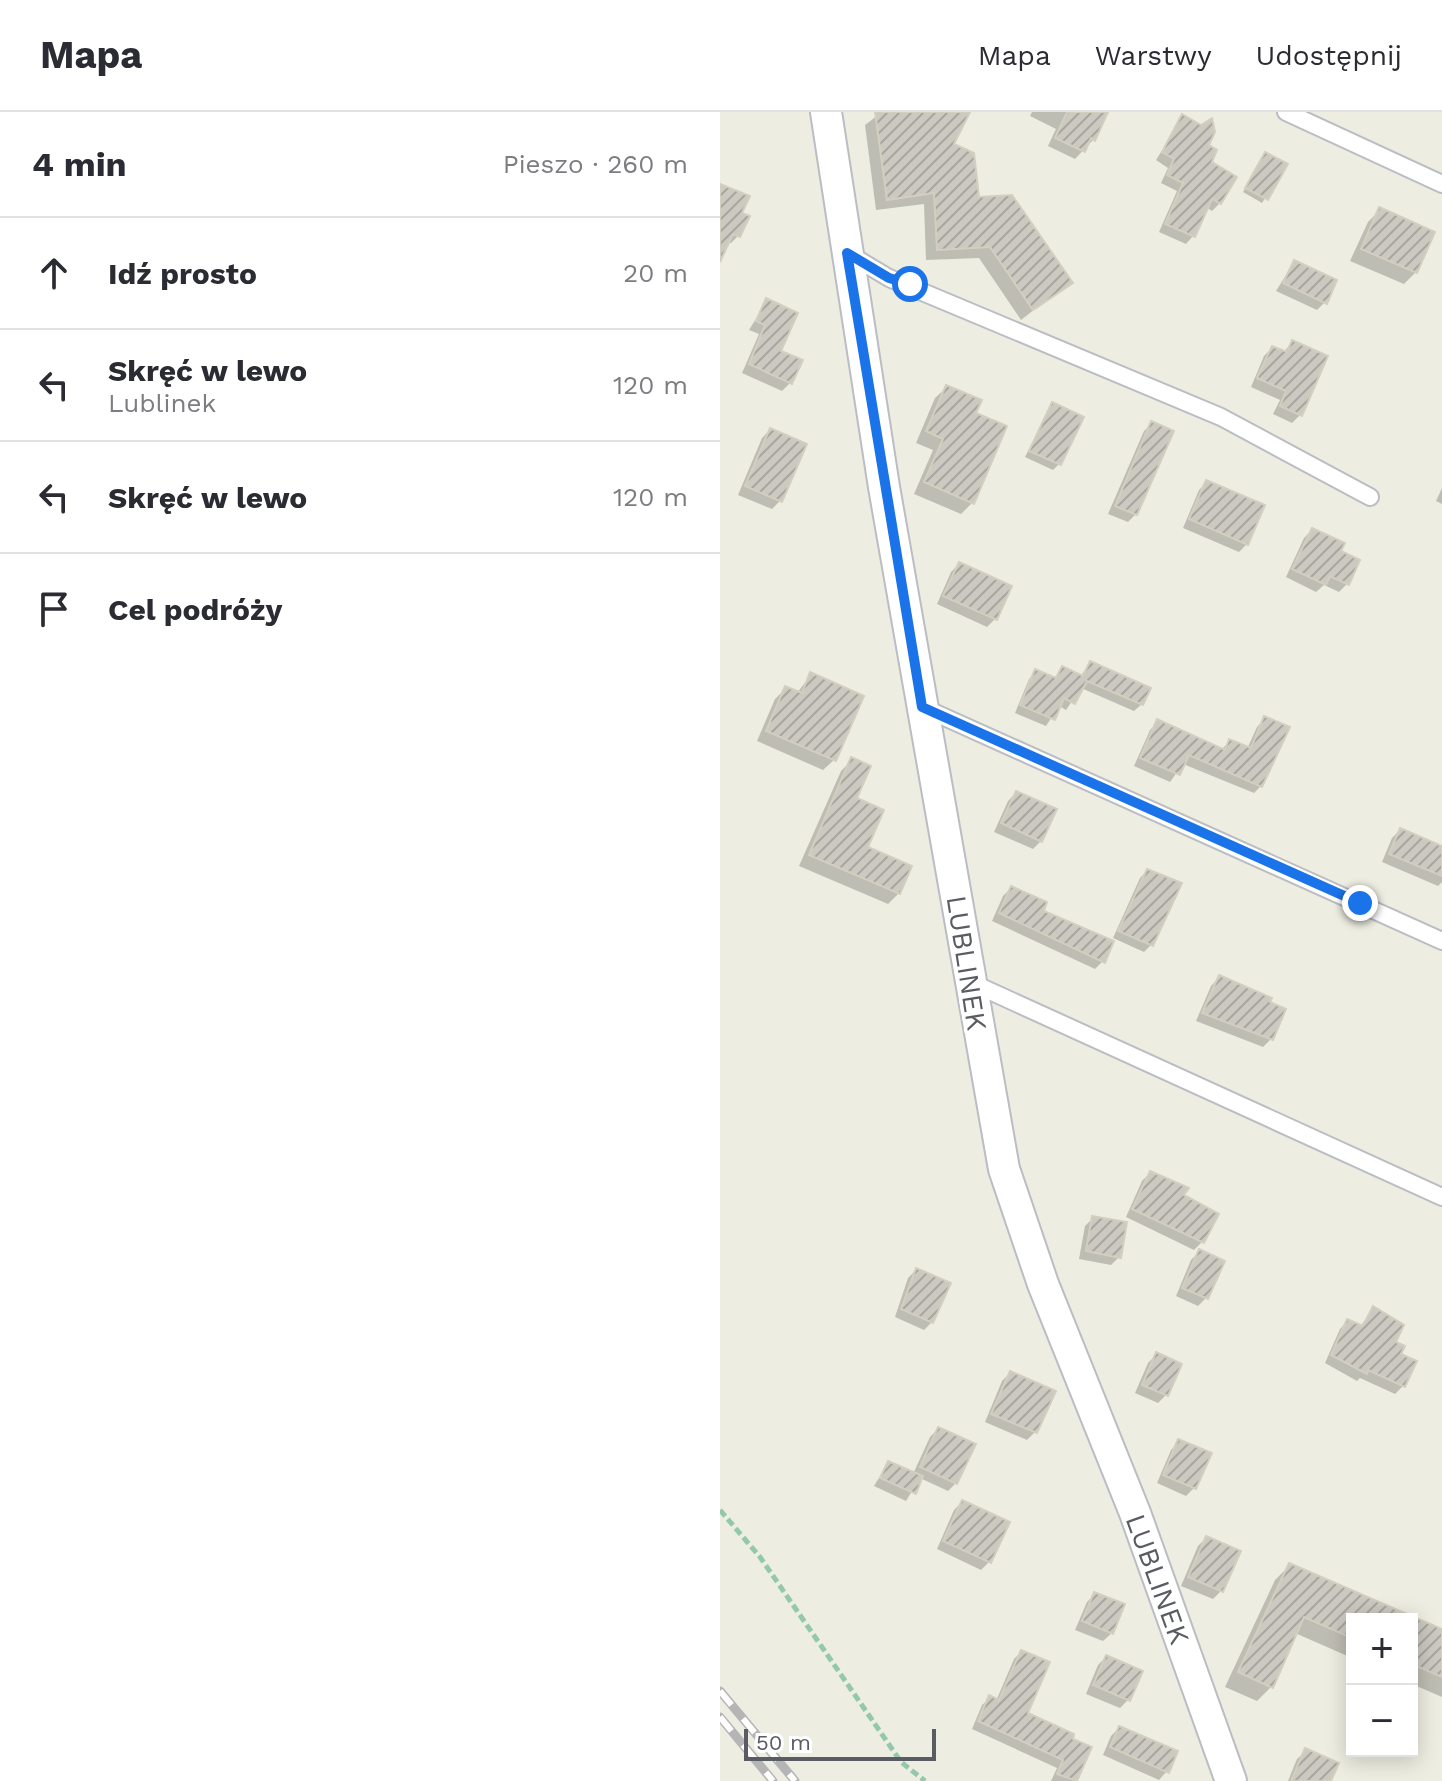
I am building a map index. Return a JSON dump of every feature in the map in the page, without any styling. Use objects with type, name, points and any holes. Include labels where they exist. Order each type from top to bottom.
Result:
[{"type":"street","name":"LUBLINEK","points":[[826,112],[922,707],[1004,1169],[1043,1284],[1135,1513],[1231,1781]]},
{"type":"lane","points":[[1286,112],[1442,184]]},
{"type":"lane","points":[[847,253],[889,278],[1221,417],[1370,497]]},
{"type":"lane","points":[[922,707],[1442,941]]},
{"type":"lane","points":[[970,982],[1442,1197]]},
{"type":"path","points":[[720,1510],[760,1557],[901,1762],[925,1781]]},
{"type":"building","points":[[875,112],[970,112],[954,144],[974,153],[979,197],[1012,195],[1073,283],[1033,310],[990,247],[937,250],[934,193],[887,200]]},
{"type":"building","points":[[1067,112],[1108,112],[1095,141],[1091,138],[1085,152],[1055,138]]},
{"type":"building","points":[[1182,114],[1201,125],[1212,118],[1215,132],[1209,145],[1217,150],[1212,162],[1237,177],[1221,204],[1212,199],[1195,237],[1165,224],[1183,183],[1167,175],[1174,159],[1162,152]]},
{"type":"building","points":[[1265,152],[1288,164],[1268,200],[1245,188]]},
{"type":"building","points":[[720,184],[750,196],[742,213],[750,216],[740,237],[733,234],[720,262]]},
{"type":"building","points":[[1379,207],[1435,232],[1417,273],[1361,249]]},
{"type":"building","points":[[1294,260],[1337,280],[1327,304],[1283,283]]},
{"type":"building","points":[[766,298],[798,313],[781,351],[803,360],[792,384],[749,364],[765,325],[756,321]]},
{"type":"building","points":[[1292,340],[1328,356],[1302,416],[1280,406],[1286,391],[1257,378],[1272,346],[1287,352]]},
{"type":"building","points":[[946,385],[982,400],[976,413],[1007,426],[974,504],[924,482],[943,439],[926,431]]},
{"type":"building","points":[[1052,402],[1084,417],[1061,465],[1029,451]]},
{"type":"building","points":[[1151,421],[1174,431],[1137,515],[1115,506]]},
{"type":"building","points":[[770,428],[807,444],[782,502],[745,486]]},
{"type":"building","points":[[1206,480],[1265,505],[1248,545],[1189,519]]},
{"type":"building","points":[[1312,528],[1345,543],[1341,551],[1360,560],[1349,585],[1330,576],[1326,585],[1292,569]]},
{"type":"building","points":[[959,562],[1012,586],[997,620],[943,596]]},
{"type":"building","points":[[1090,661],[1151,688],[1143,705],[1087,681],[1075,704],[1064,698],[1055,720],[1020,705],[1035,669],[1056,678],[1062,666],[1083,676]]},
{"type":"building","points":[[810,672],[864,696],[836,761],[766,731],[785,686],[802,693]]},
{"type":"building","points":[[1264,716],[1290,727],[1262,787],[1189,755],[1180,775],[1140,758],[1157,719],[1225,750],[1229,739],[1251,748]]},
{"type":"building","points":[[851,757],[871,766],[857,798],[884,810],[868,847],[912,866],[900,894],[809,855]]},
{"type":"building","points":[[1016,791],[1057,809],[1042,842],[1001,823]]},
{"type":"building","points":[[1400,828],[1442,846],[1442,876],[1389,854]]},
{"type":"building","points":[[1147,869],[1182,883],[1153,946],[1118,931]]},
{"type":"building","points":[[1011,886],[1047,902],[1044,911],[1114,941],[1105,963],[999,913]]},
{"type":"building","points":[[1219,975],[1272,998],[1270,1002],[1286,1009],[1273,1040],[1202,1013]]},
{"type":"building","points":[[1150,1171],[1189,1188],[1184,1195],[1219,1214],[1204,1243],[1132,1209]]},
{"type":"building","points":[[1092,1216],[1127,1222],[1121,1258],[1086,1251]]},
{"type":"building","points":[[1199,1249],[1225,1261],[1208,1299],[1182,1288]]},
{"type":"building","points":[[916,1268],[951,1283],[933,1323],[901,1309]]},
{"type":"building","points":[[1373,1306],[1404,1325],[1396,1342],[1405,1346],[1401,1354],[1417,1361],[1405,1387],[1368,1370],[1367,1374],[1331,1355],[1347,1319],[1363,1326]]},
{"type":"building","points":[[1156,1352],[1182,1364],[1168,1396],[1142,1385]]},
{"type":"building","points":[[1010,1371],[1056,1391],[1037,1433],[991,1414]]},
{"type":"building","points":[[938,1427],[976,1444],[957,1484],[920,1467]]},
{"type":"building","points":[[1178,1439],[1212,1453],[1196,1489],[1163,1475]]},
{"type":"building","points":[[888,1461],[923,1476],[916,1494],[880,1478]]},
{"type":"building","points":[[962,1500],[1010,1522],[991,1563],[943,1541]]},
{"type":"building","points":[[1206,1536],[1241,1551],[1223,1592],[1188,1577]]},
{"type":"building","points":[[1289,1563],[1405,1613],[1346,1613],[1346,1635],[1304,1617],[1273,1688],[1238,1672]]},
{"type":"building","points":[[1094,1592],[1125,1604],[1113,1634],[1082,1621]]},
{"type":"building","points":[[1418,1619],[1442,1629],[1442,1677],[1418,1667]]},
{"type":"building","points":[[1021,1650],[1050,1662],[1028,1713],[1074,1734],[1073,1739],[1092,1747],[1077,1781],[1057,1774],[1063,1760],[978,1721],[989,1695],[999,1700]]},
{"type":"building","points":[[1106,1655],[1143,1671],[1130,1701],[1093,1685]]},
{"type":"building","points":[[1119,1726],[1178,1751],[1169,1773],[1110,1747]]},
{"type":"building","points":[[1305,1748],[1339,1763],[1331,1781],[1291,1781]]},
{"type":"railway","points":[[720,1691],[795,1781]]},
{"type":"railway","points":[[720,1717],[773,1781]]},
{"type":"route","points":[[910,284],[889,278],[847,253],[922,707],[1360,903]]}]
